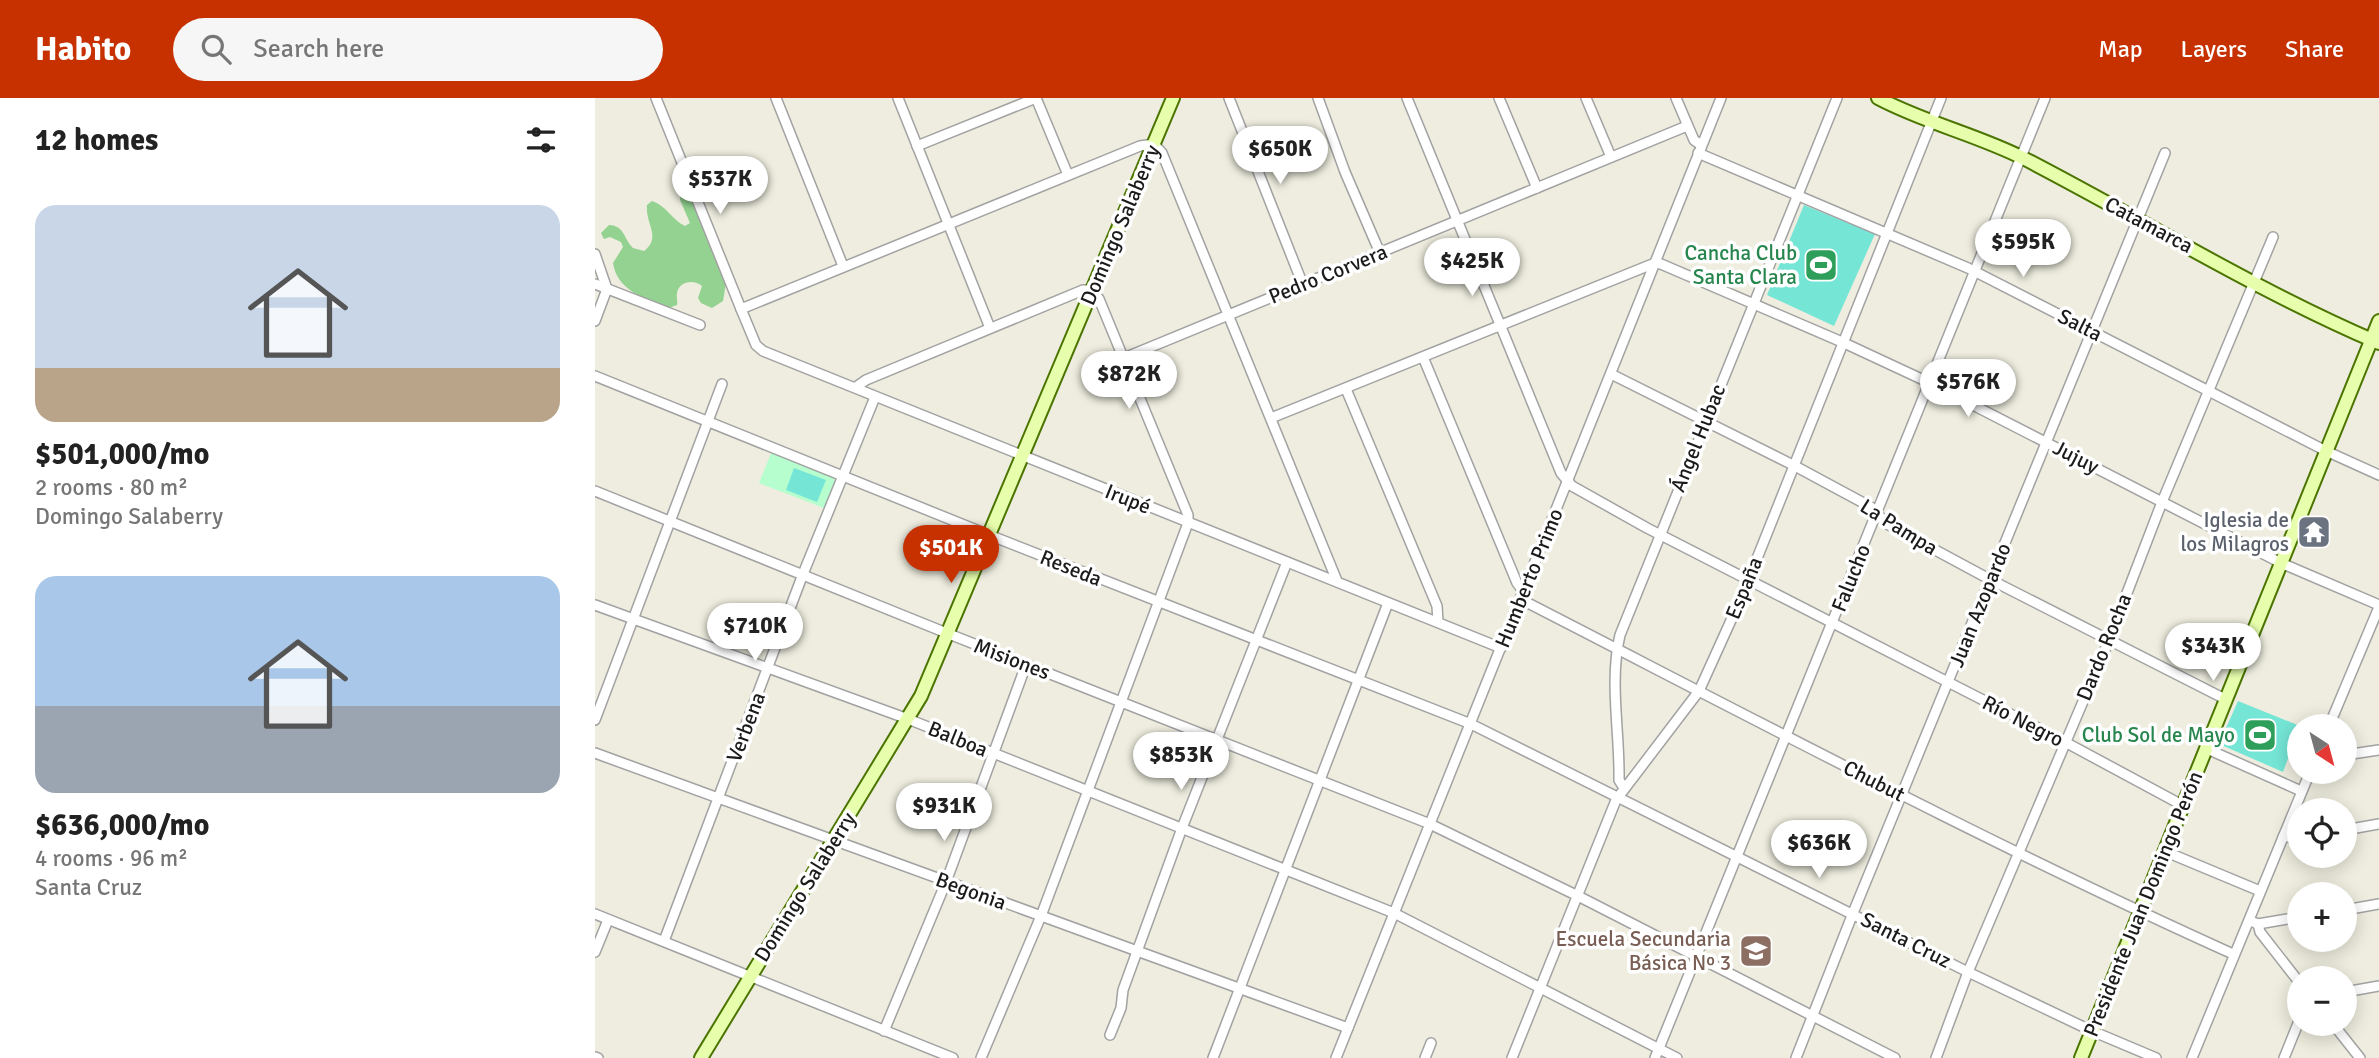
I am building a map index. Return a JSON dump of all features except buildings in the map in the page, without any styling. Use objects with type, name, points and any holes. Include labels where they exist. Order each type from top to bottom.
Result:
[{"type":"street","points":[[656,98],[741,309],[1140,146],[1154,144],[1161,153],[1336,581]]},
{"type":"street","points":[[776,98],[843,266]]},
{"type":"street","points":[[898,98],[990,328]]},
{"type":"street","points":[[917,146],[1036,98],[1068,175]]},
{"type":"street","name":"Domingo Salaberry","points":[[701,1058],[921,696],[1173,98]]},
{"type":"street","points":[[1230,98],[1303,285]]},
{"type":"street","points":[[1318,98],[1345,172],[1380,253]]},
{"type":"street","points":[[1408,98],[1500,327],[1567,482]]},
{"type":"street","points":[[1499,98],[1537,188]]},
{"type":"street","points":[[1586,98],[1611,157]]},
{"type":"street","points":[[1676,98],[1693,140],[1700,149]]},
{"type":"street","name":"Humberto Primo","points":[[1336,1058],[1721,98]]},
{"type":"street","name":"Ángel Hubac","points":[[1621,792],[1616,648],[1619,635],[1837,98]]},
{"type":"street","name":"Catamarca","points":[[1878,98],[1931,122],[2022,157],[2253,282],[2375,342]]},
{"type":"street","name":"España","points":[[1512,1058],[1621,792],[1699,691],[1748,579],[1941,98]]},
{"type":"street","name":"Falucho","points":[[1657,1054],[2045,98]]},
{"type":"street","name":"Pedro Corvera","points":[[1123,358],[1688,126]]},
{"type":"street","name":"Salta","points":[[1700,149],[1797,196],[1975,271],[2326,451],[2379,475]]},
{"type":"street","name":"Juan Azopardo","points":[[1796,1058],[2165,153]]},
{"type":"street","name":"Dardo Rocha","points":[[1936,1058],[1968,972],[2109,639],[2162,502],[2273,237]]},
{"type":"street","points":[[595,254],[607,289],[595,321]]},
{"type":"street","points":[[1271,418],[1655,263]]},
{"type":"street","name":"Jujuy","points":[[1655,263],[1754,303],[1930,383],[2281,563],[2379,606]]},
{"type":"street","points":[[595,284],[700,325]]},
{"type":"street","points":[[856,387],[866,380],[990,328],[1083,290],[1092,290],[1099,299],[1185,508],[1188,523],[1041,916],[981,1058]]},
{"type":"street","name":"Irupé","points":[[741,309],[756,345],[769,354],[1501,648]]},
{"type":"street","name":"Presidente Juan Domingo Perón","points":[[2081,1058],[2326,451],[2375,342],[2379,321]]},
{"type":"street","points":[[1423,357],[1521,595]]},
{"type":"street","name":"La Pampa","points":[[1611,374],[1871,507],[1887,524],[1990,580],[2225,699]]},
{"type":"street","name":"Reseda","points":[[595,376],[989,535],[1471,724]]},
{"type":"street","points":[[595,720],[722,384]]},
{"type":"street","points":[[1346,388],[1437,606],[1438,622]]},
{"type":"street","name":"Verbena","points":[[664,941],[803,574],[875,397]]},
{"type":"street","name":"Río Negro","points":[[1567,482],[1660,534],[2182,805]]},
{"type":"street","name":"Misiones","points":[[595,491],[1430,824],[1578,896],[1895,1058]]},
{"type":"street","points":[[1110,1035],[1182,828],[1287,562]]},
{"type":"street","name":"Chubut","points":[[1521,595],[1616,648],[1902,795],[2139,912],[2233,954]]},
{"type":"street","points":[[1213,1058],[1388,603]]},
{"type":"street","name":"Balboa","points":[[595,606],[908,719],[1394,913],[1541,988],[1657,1054],[1677,1058]]},
{"type":"street","points":[[2334,714],[2379,606]]},
{"type":"street","points":[[884,1031],[946,882],[1026,665]]},
{"type":"street","name":"Santa Cruz","points":[[1471,724],[1621,792],[1739,857],[1968,972],[2156,1058]]},
{"type":"street","points":[[2205,748],[2301,791]]},
{"type":"street","points":[[2357,753],[2379,750]]},
{"type":"street","name":"Begonia","points":[[595,753],[1347,1028]]},
{"type":"street","points":[[2192,1058],[2304,784]]},
{"type":"street","points":[[2357,828],[2379,824]]},
{"type":"street","points":[[2164,851],[2260,891]]},
{"type":"street","points":[[2357,908],[2379,904]]},
{"type":"street","points":[[595,914],[953,1058]]},
{"type":"street","points":[[595,952],[608,919]]},
{"type":"street","points":[[2248,920],[2258,924],[2287,919]]},
{"type":"street","points":[[2258,924],[2260,932],[2287,967]]},
{"type":"street","points":[[2357,990],[2379,986]]},
{"type":"street","points":[[2284,1058],[2293,1036]]},
{"type":"street","points":[[2343,1036],[2360,1058]]},
{"type":"street","points":[[1425,1058],[1431,1043]]},
{"type":"green space","points":[[686,185],[692,187],[697,198],[707,240],[726,283],[723,301],[712,308],[701,303],[698,298],[702,286],[695,282],[687,282],[681,286],[677,293],[677,305],[666,309],[633,292],[620,280],[613,263],[623,247],[621,242],[610,237],[604,239],[601,233],[609,225],[614,226],[621,230],[633,248],[644,251],[652,241],[647,205],[652,201],[685,226],[690,223],[680,200],[681,188]]},
{"type":"green space","points":[[772,451],[833,477],[835,482],[824,508],[759,483]]},
{"type":"shaded area","name":"Cancha Club Santa Clara","points":[[1804,205],[1875,234],[1834,326],[1767,295]]},
{"type":"shaded area","points":[[794,468],[826,480],[817,502],[786,490]]},
{"type":"shaded area","name":"Club Sol de Mayo","points":[[2238,701],[2287,721],[2287,761],[2283,772],[2219,744]]},
{"type":"place","name":"Cancha Club Santa Clara","points":[[1821,265]]},
{"type":"place","name":"Iglesia de los Milagros","points":[[2314,532]]},
{"type":"place","name":"Club Sol de Mayo","points":[[2260,735]]},
{"type":"place","name":"Escuela Secundaria Básica Nº 3","points":[[1756,951]]}]
